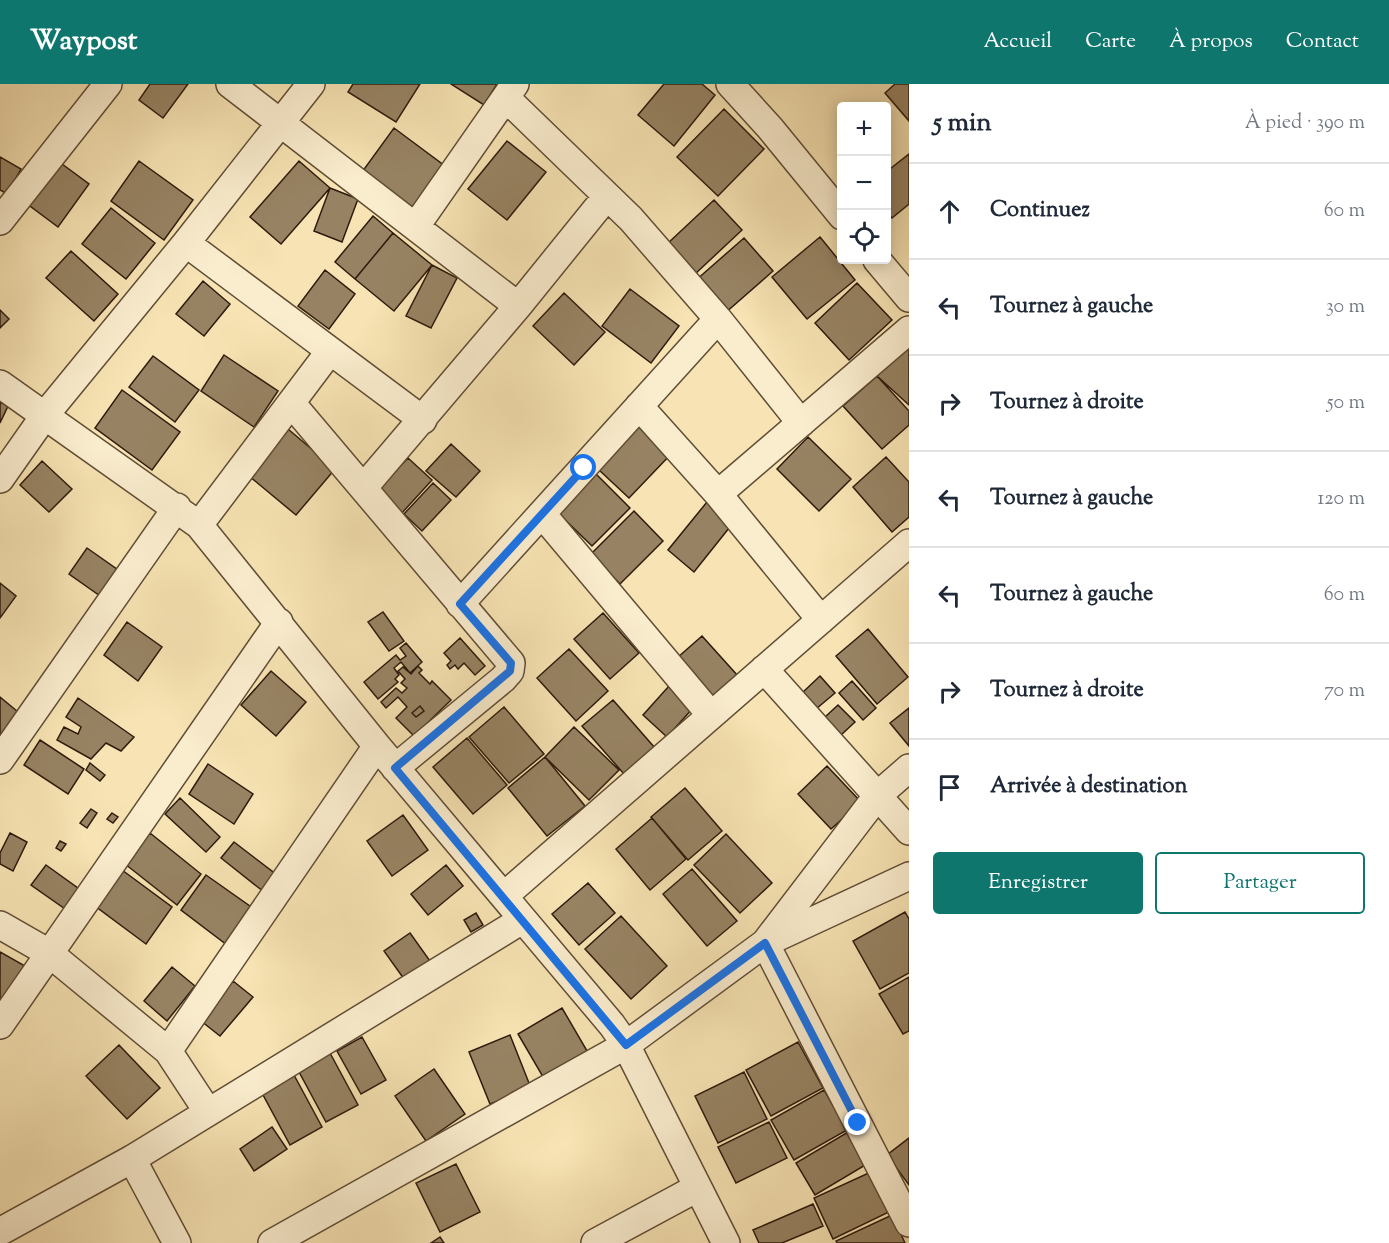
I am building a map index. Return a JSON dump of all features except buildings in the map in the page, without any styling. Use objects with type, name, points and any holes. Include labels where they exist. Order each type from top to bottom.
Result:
[{"type":"street","points":[[230,84],[416,225],[518,306]]},
{"type":"street","points":[[0,479],[45,415],[186,243],[311,84]]},
{"type":"street","points":[[4,207],[97,87]]},
{"type":"street","points":[[738,87],[837,210]]},
{"type":"street","points":[[416,225],[511,91],[631,219],[718,319],[801,423]]},
{"type":"street","points":[[364,487],[423,420],[607,196]]},
{"type":"street","points":[[186,243],[423,420]]},
{"type":"street","points":[[880,264],[909,298]]},
{"type":"street","points":[[460,604],[718,319]]},
{"type":"street","points":[[718,494],[909,330]]},
{"type":"street","points":[[199,525],[330,351]]},
{"type":"street","points":[[0,384],[177,507],[199,525],[395,768],[626,1045],[726,1243]]},
{"type":"street","points":[[292,404],[511,663],[510,671],[395,768]]},
{"type":"street","points":[[639,406],[718,494],[821,620]]},
{"type":"street","points":[[0,760],[177,507]]},
{"type":"street","points":[[542,514],[711,715]]},
{"type":"street","points":[[504,896],[909,543]]},
{"type":"street","points":[[0,1025],[279,622]]},
{"type":"street","points":[[764,669],[909,831]]},
{"type":"street","points":[[168,1051],[377,746]]},
{"type":"street","points":[[765,943],[878,795],[909,768]]},
{"type":"street","points":[[272,1243],[626,1045],[765,943],[909,876]]},
{"type":"street","points":[[4,1233],[132,1159],[522,921]]},
{"type":"street","points":[[0,925],[50,953],[168,1051],[208,1112]]},
{"type":"street","points":[[765,943],[909,1223]]},
{"type":"street","points":[[132,1159],[177,1243]]},
{"type":"street","points":[[595,1243],[697,1188]]},
{"type":"route","points":[[584,468],[460,604],[511,663],[510,671],[503,680],[395,768],[612,1025],[626,1045],[765,943],[858,1123]]}]
